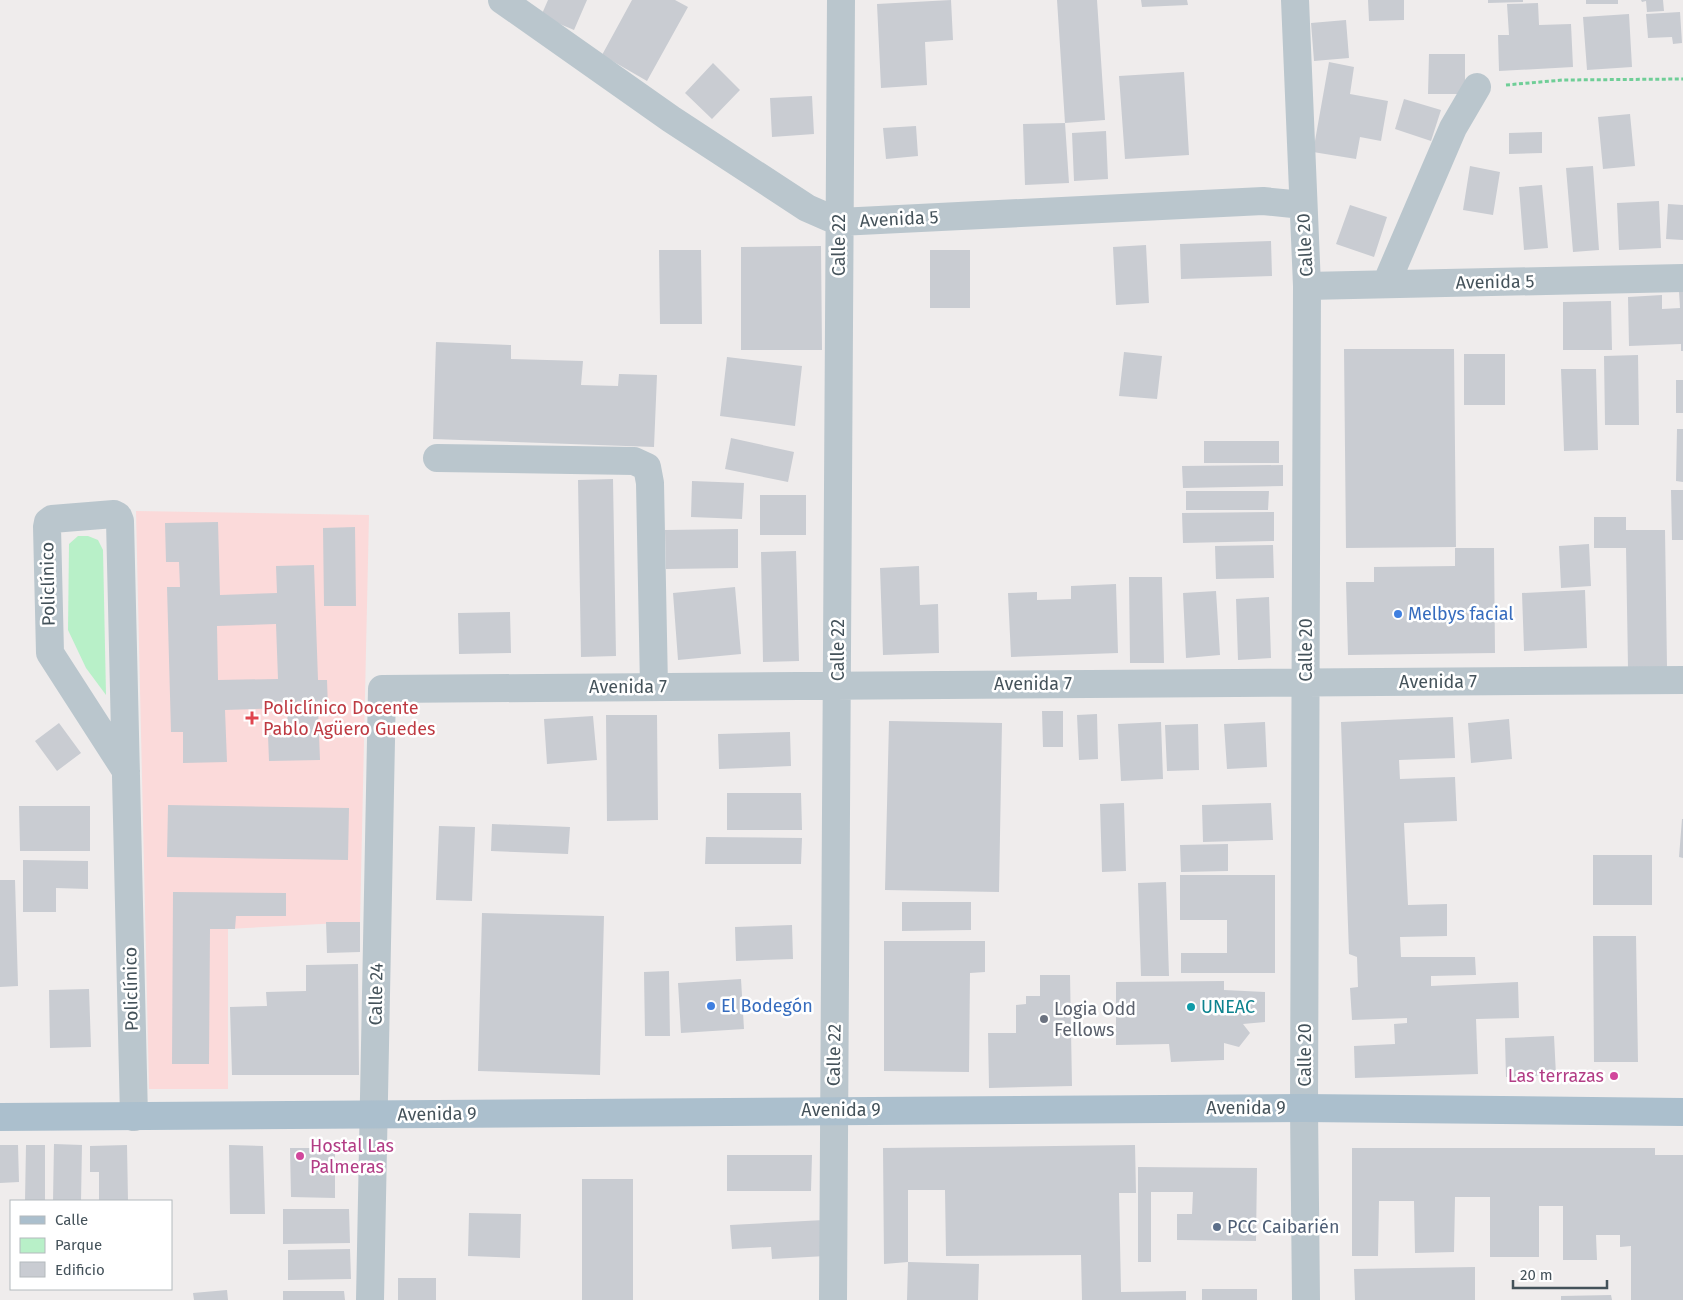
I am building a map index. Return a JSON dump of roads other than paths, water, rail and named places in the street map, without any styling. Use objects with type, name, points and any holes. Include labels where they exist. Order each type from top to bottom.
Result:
[{"type":"main road","name":"Avenida 9","points":[[0,1117],[1304,1108],[1683,1112]]},
{"type":"street","name":"Avenida 5","points":[[502,0],[671,119],[808,208],[839,222],[1263,201],[1303,205]]},
{"type":"street","name":"Calle 22","points":[[833,1300],[841,0]]},
{"type":"street","name":"Calle 20","points":[[1295,0],[1307,286],[1304,1108],[1306,1300]]},
{"type":"street","points":[[1386,284],[1454,128],[1477,87]]},
{"type":"street","name":"Avenida 5","points":[[1307,286],[1683,278]]},
{"type":"street","points":[[437,458],[634,461],[647,467],[650,483],[654,687]]},
{"type":"street","name":"Policlínico","points":[[126,771],[50,653],[47,527],[48,522],[52,519],[114,514],[118,516],[120,521],[126,771],[134,1117]]},
{"type":"street","name":"Avenida 7","points":[[382,689],[1683,680]]},
{"type":"street","name":"Calle 24","points":[[370,1300],[382,689]]},
{"type":"place","name":"Melbys facial","points":[[1398,614]]},
{"type":"place","name":"Policlínico Docente Pablo Agüero Guedes","points":[[252,718]]},
{"type":"place","name":"El Bodegón","points":[[711,1006]]},
{"type":"place","name":"UNEAC","points":[[1191,1007]]},
{"type":"place","name":"Logia Odd Fellows","points":[[1044,1019]]},
{"type":"place","name":"Las terrazas","points":[[1614,1076]]},
{"type":"place","name":"Hostal Las Palmeras","points":[[300,1156]]},
{"type":"place","name":"PCC Caibarién","points":[[1217,1227]]}]
